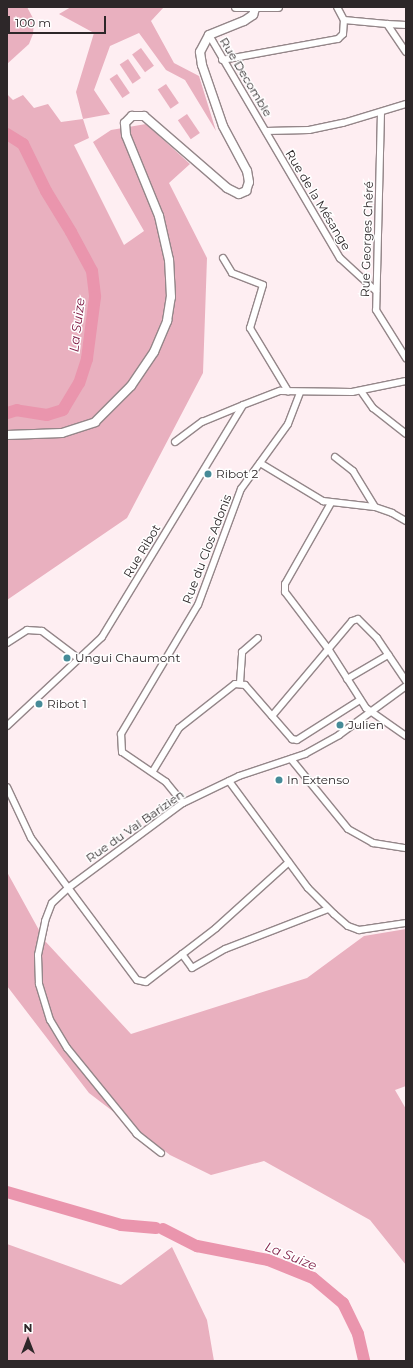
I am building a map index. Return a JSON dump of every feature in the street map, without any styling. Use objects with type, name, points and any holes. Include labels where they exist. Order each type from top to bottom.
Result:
[{"type":"main road","points":[[236,7],[255,9],[278,7]]},
{"type":"main road","points":[[7,435],[62,433],[95,422],[131,386],[154,352],[167,321],[171,297],[167,243],[159,216],[126,135],[125,123],[128,119],[138,115],[150,119],[231,191],[244,193],[249,182],[247,171],[223,126],[202,65],[201,47],[209,35],[249,18],[255,9]]},
{"type":"street","points":[[222,60],[338,39],[343,34],[344,20],[337,7]]},
{"type":"street","points":[[344,20],[406,25]]},
{"type":"street","points":[[387,24],[406,52]]},
{"type":"street","name":"Rue Decomble","points":[[209,35],[222,60],[266,131],[309,130],[344,123],[406,104]]},
{"type":"street","name":"Rue Georges Chéré","points":[[381,112],[376,310],[406,358]]},
{"type":"street","name":"Rue de la Mésange","points":[[266,131],[269,140],[340,258],[376,291]]},
{"type":"street","points":[[223,258],[232,273],[263,285],[250,328],[288,391]]},
{"type":"street","points":[[175,442],[202,422],[272,393],[288,391],[361,392],[406,381]]},
{"type":"street","name":"Rue du Clos Adonis","points":[[183,803],[166,782],[153,771],[122,752],[121,734],[198,605],[241,489],[288,424],[300,392]]},
{"type":"street","points":[[361,392],[373,408],[406,434]]},
{"type":"street","name":"Rue Ribot","points":[[7,726],[102,637],[243,405]]},
{"type":"street","points":[[335,456],[353,471],[375,507]]},
{"type":"street","points":[[260,463],[312,495],[331,503],[375,507],[392,513],[406,522]]},
{"type":"street","points":[[331,503],[285,584],[285,592],[329,650],[360,700],[370,713],[406,736]]},
{"type":"street","points":[[272,716],[352,621],[358,619],[377,638],[406,681]]},
{"type":"street","points":[[7,643],[27,630],[42,631],[79,659]]},
{"type":"street","points":[[240,683],[242,652],[258,638]]},
{"type":"street","points":[[347,679],[388,655]]},
{"type":"street","points":[[153,771],[179,728],[235,684],[240,683],[245,685],[292,739],[297,740],[360,700]]},
{"type":"street","name":"Rue du Val Barizien","points":[[161,1153],[137,1134],[67,1048],[50,1020],[43,1002],[39,984],[38,955],[45,921],[52,903],[68,888],[183,803],[229,780],[291,759],[339,735],[406,686]]},
{"type":"street","points":[[291,759],[348,828],[373,843],[406,848]]},
{"type":"street","points":[[229,780],[308,888],[328,909],[348,926],[359,930],[406,923]]},
{"type":"street","points":[[7,787],[31,838],[137,980],[146,982],[216,928],[289,862]]},
{"type":"street","points":[[182,954],[192,968],[225,949],[328,909]]},
{"type":"shaded area","points":[[7,7],[27,7],[34,20],[33,34],[29,44],[7,64]]},
{"type":"shaded area","points":[[71,7],[164,7],[151,21],[174,63],[199,76],[216,131],[185,80],[166,70],[139,33],[110,46],[94,90],[110,114],[83,119],[76,92],[94,33],[59,14]]},
{"type":"shaded area","points":[[141,48],[154,66],[145,72],[132,54]]},
{"type":"shaded area","points":[[128,59],[141,78],[133,84],[120,65]]},
{"type":"shaded area","points":[[117,74],[130,93],[122,98],[110,79]]},
{"type":"shaded area","points":[[166,84],[179,103],[171,109],[158,90]]},
{"type":"shaded area","points":[[7,94],[13,100],[23,95],[34,108],[48,104],[61,122],[83,119],[89,138],[74,145],[124,245],[144,231],[93,142],[111,130],[146,124],[190,164],[169,183],[207,258],[203,373],[127,518],[7,600]]},
{"type":"shaded area","points":[[187,114],[200,133],[191,139],[178,120]]},
{"type":"shaded area","points":[[7,872],[45,941],[131,1034],[307,978],[364,936],[406,929],[406,1086],[395,1090],[406,1109],[406,1265],[370,1220],[264,1161],[211,1175],[170,1155],[89,1093],[7,986]]},
{"type":"shaded area","points":[[7,1244],[121,1285],[172,1247],[207,1320],[214,1361],[7,1361]]},
{"type":"waterway","name":"La Suize","points":[[7,134],[23,144],[46,191],[71,232],[92,271],[95,297],[87,359],[79,383],[63,410],[47,415],[17,410],[7,413]]},
{"type":"waterway","name":"La Suize","points":[[7,1192],[121,1225],[156,1228]]},
{"type":"waterway","name":"La Suize","points":[[163,1229],[197,1246],[268,1260],[313,1278],[343,1303],[358,1334],[364,1361]]},
{"type":"place","name":"Ribot 2","points":[[208,474]]},
{"type":"place","name":"Ungui Chaumont","points":[[67,658]]},
{"type":"place","name":"Ribot 1","points":[[39,704]]},
{"type":"place","name":"Julien","points":[[340,725]]},
{"type":"place","name":"In Extenso","points":[[279,780]]}]
